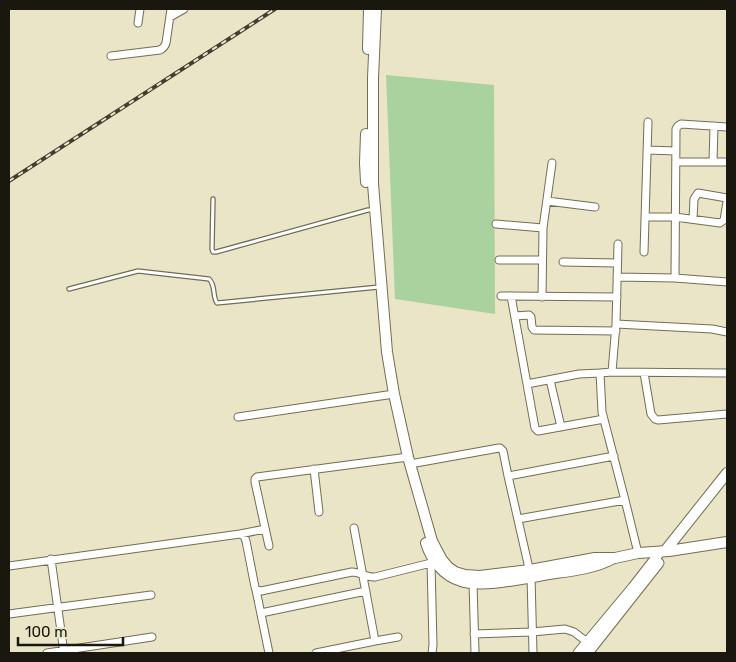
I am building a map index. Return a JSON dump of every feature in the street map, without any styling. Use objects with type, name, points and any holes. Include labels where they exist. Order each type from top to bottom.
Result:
[{"type":"main road","points":[[369,9],[371,62]]},
{"type":"main road","points":[[376,9],[365,163],[379,287],[382,361],[419,521],[427,547],[436,562],[451,577],[461,582],[486,583],[530,574],[593,566],[615,558],[638,553],[727,542]]},
{"type":"main road","points":[[665,551],[727,473]]},
{"type":"main road","points":[[436,562],[464,575],[530,574]]},
{"type":"street","points":[[138,23],[140,9]]},
{"type":"street","points":[[111,56],[160,50],[166,43],[170,13],[184,9]]},
{"type":"street","points":[[644,252],[648,122]]},
{"type":"street","points":[[676,278],[676,130],[681,124],[727,127]]},
{"type":"street","points":[[713,162],[714,126]]},
{"type":"street","points":[[647,150],[676,151]]},
{"type":"street","points":[[676,162],[727,162]]},
{"type":"street","points":[[542,297],[543,228],[552,163]]},
{"type":"street","points":[[693,219],[694,199],[698,194],[727,198]]},
{"type":"street","points":[[547,201],[595,207]]},
{"type":"street","points":[[645,217],[675,217],[718,223],[724,220],[727,202]]},
{"type":"street","points":[[496,224],[543,228]]},
{"type":"street","points":[[612,372],[616,327],[618,244]]},
{"type":"street","points":[[499,260],[542,260]]},
{"type":"street","points":[[563,262],[617,263]]},
{"type":"street","points":[[617,277],[676,278],[727,282]]},
{"type":"street","points":[[501,296],[617,297]]},
{"type":"street","points":[[511,296],[536,430],[540,432],[604,419]]},
{"type":"street","points":[[515,316],[529,315],[534,330],[616,327],[712,329],[727,332]]},
{"type":"street","points":[[528,384],[579,374],[612,372],[727,373]]},
{"type":"street","points":[[600,373],[601,406],[638,553]]},
{"type":"street","points":[[644,373],[652,414],[655,419],[727,414]]},
{"type":"street","points":[[550,380],[561,427]]},
{"type":"street","points":[[238,417],[391,395]]},
{"type":"street","points":[[269,546],[255,479],[261,476],[500,448],[530,574],[533,653]]},
{"type":"street","points":[[508,476],[614,456]]},
{"type":"street","points":[[314,470],[320,512]]},
{"type":"street","points":[[518,520],[625,500]]},
{"type":"street","points":[[354,528],[375,641]]},
{"type":"street","points":[[9,566],[266,529]]},
{"type":"street","points":[[240,534],[244,536],[246,541],[269,653]]},
{"type":"street","points":[[578,653],[590,647],[646,581],[665,551]]},
{"type":"street","points":[[51,559],[64,652]]},
{"type":"street","points":[[256,590],[261,591],[352,572],[375,577],[436,562],[432,653]]},
{"type":"street","points":[[473,583],[475,653]]},
{"type":"street","points":[[261,613],[366,591]]},
{"type":"street","points":[[9,614],[150,595]]},
{"type":"street","points":[[474,634],[532,632],[565,628],[574,632],[590,647]]},
{"type":"street","points":[[47,653],[64,652],[152,637]]},
{"type":"street","points":[[316,653],[398,637]]},
{"type":"lane","points":[[213,199],[212,249],[214,252],[371,210]]},
{"type":"lane","points":[[69,289],[138,271],[209,279],[212,282],[217,303],[379,287]]},
{"type":"green space","points":[[386,75],[494,85],[495,314],[395,299]]},
{"type":"railway","points":[[9,181],[275,9]]}]
